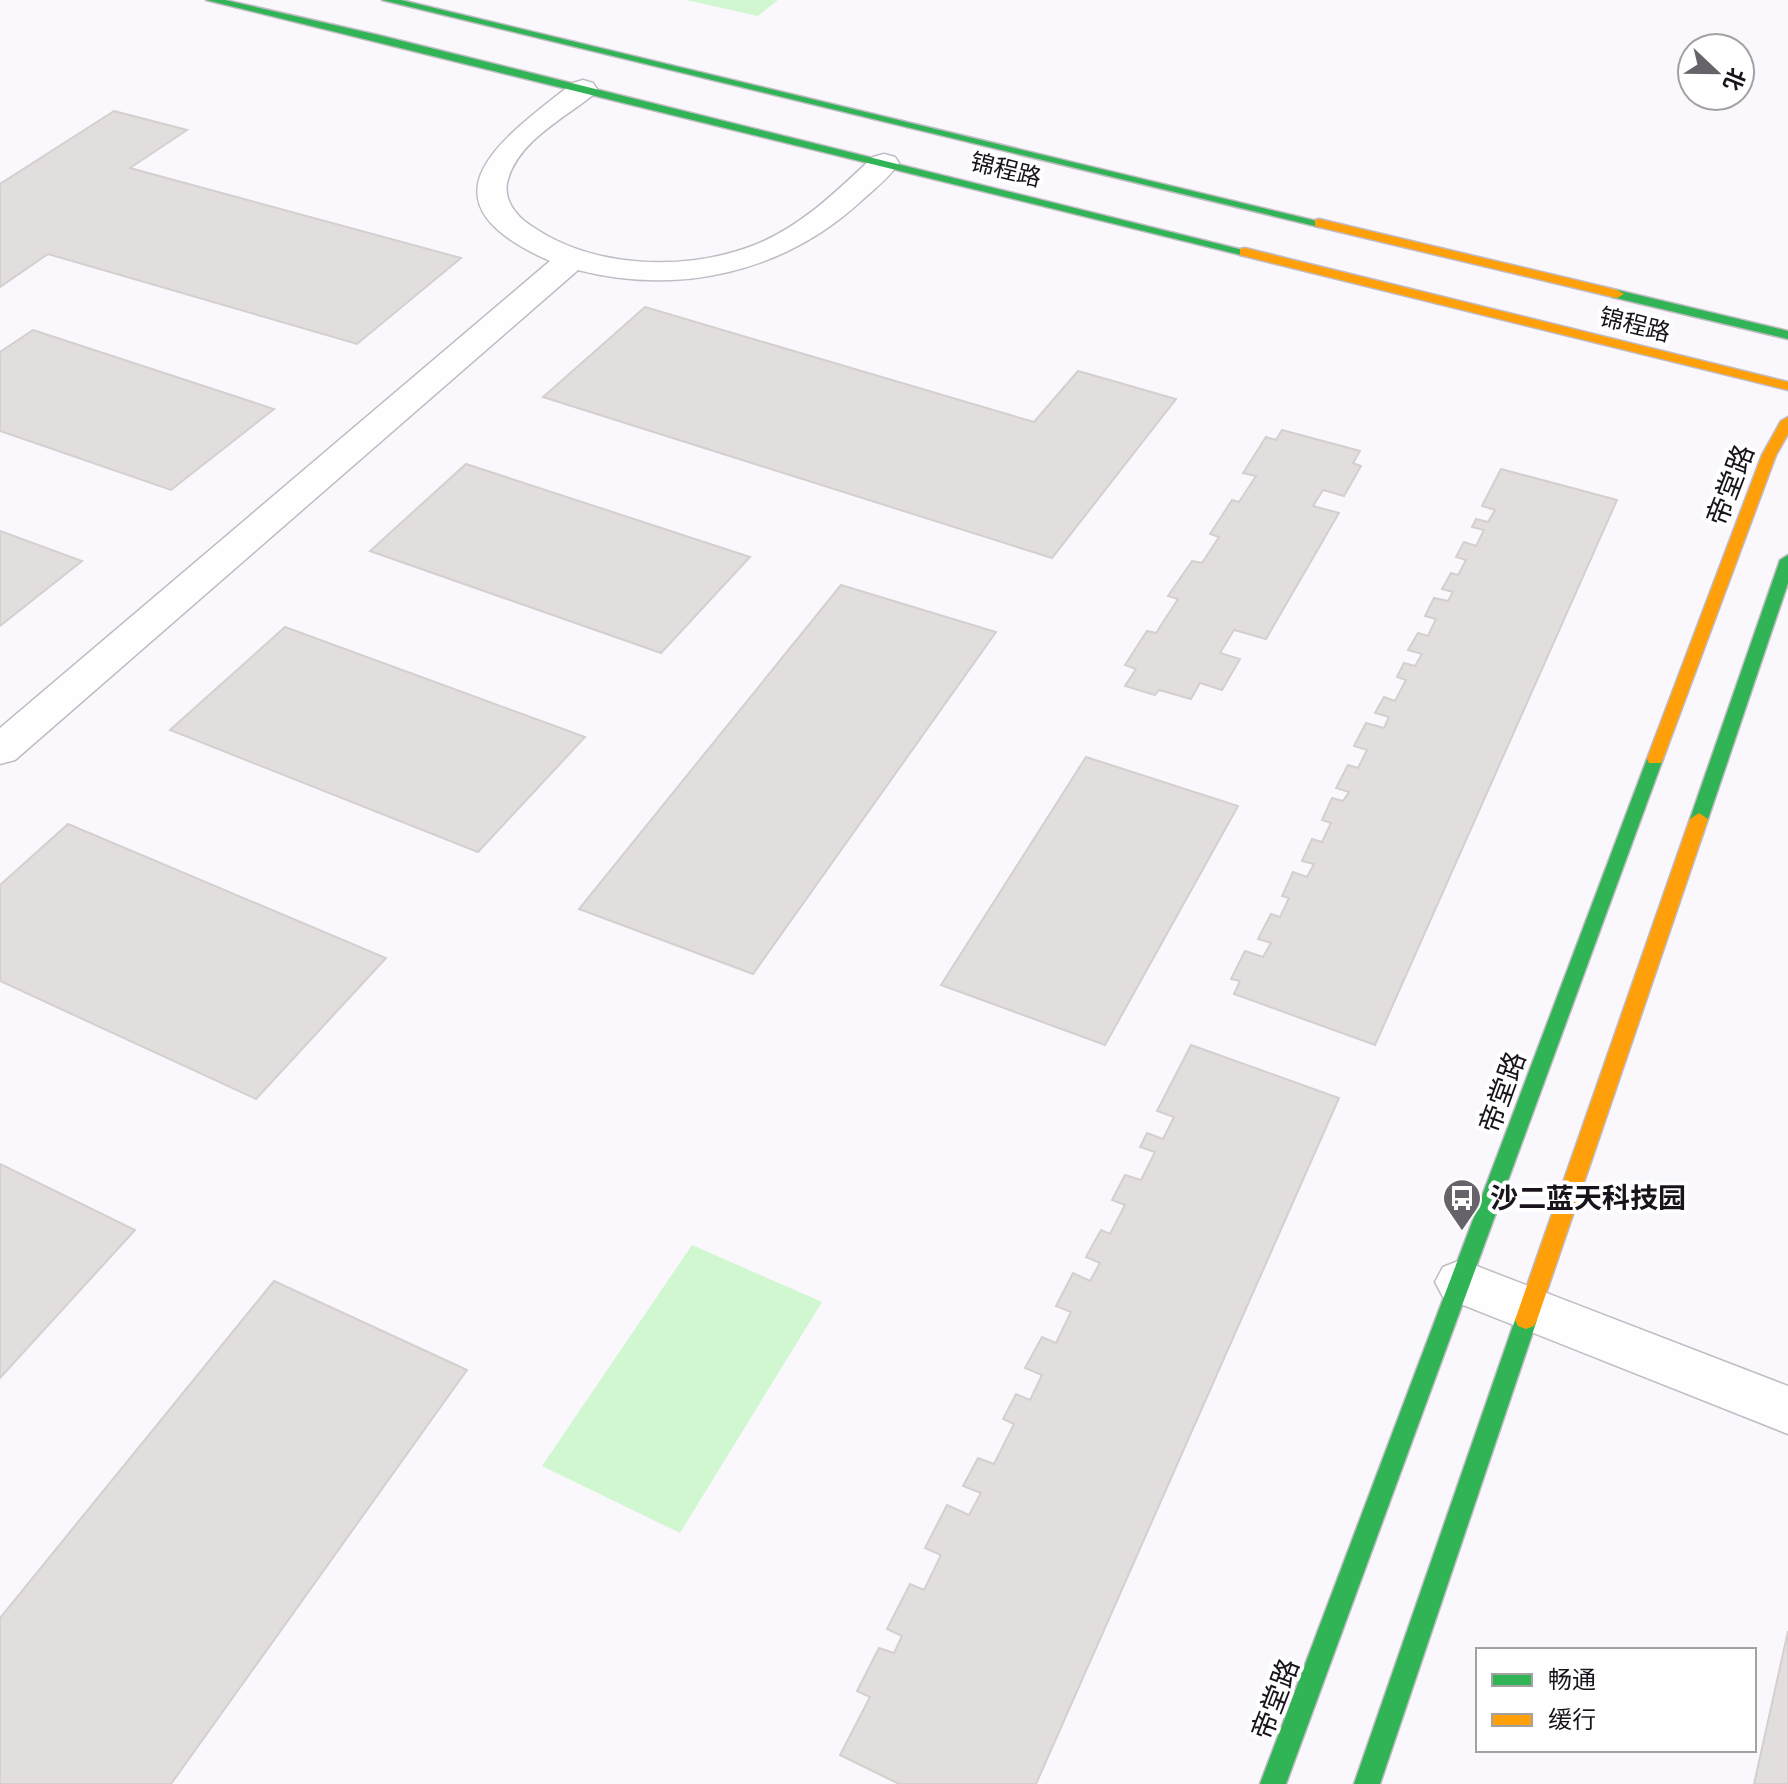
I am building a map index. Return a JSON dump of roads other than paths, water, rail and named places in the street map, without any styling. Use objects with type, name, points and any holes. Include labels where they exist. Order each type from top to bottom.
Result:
[{"type":"main road","name":"锦程路","points":[[211,0],[1788,386]]},
{"type":"main road","name":"锦程路","points":[[387,0],[1788,335]]},
{"type":"main road","name":"帝堂路","points":[[1273,1784],[1769,455],[1788,421]]},
{"type":"main road","points":[[1367,1784],[1788,560]]},
{"type":"street","points":[[583,89],[505,154],[492,178],[492,194],[501,216],[524,238],[573,258],[612,267],[659,269],[725,263],[759,254],[793,240],[821,222],[884,163]]},
{"type":"street","points":[[0,750],[573,258]]},
{"type":"street","points":[[1461,1282],[1788,1410]]},
{"type":"place","name":"沙二蓝天科技园","points":[[1462,1232]]}]
